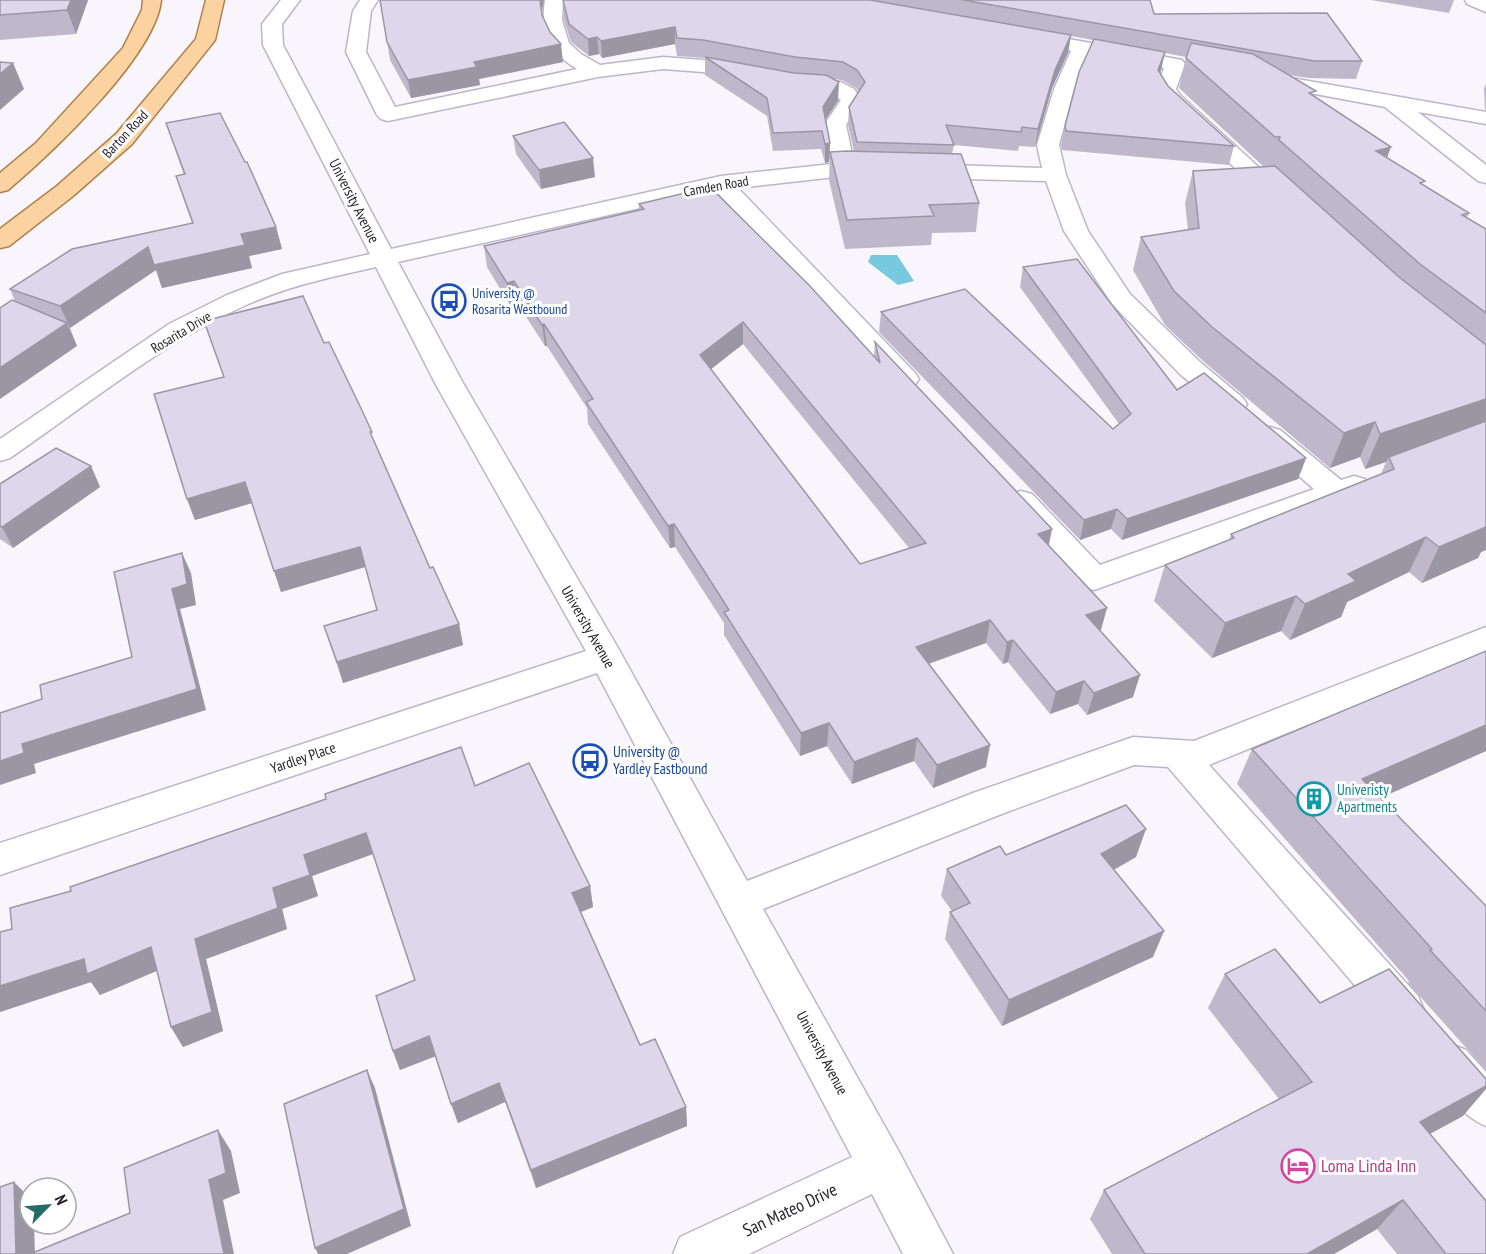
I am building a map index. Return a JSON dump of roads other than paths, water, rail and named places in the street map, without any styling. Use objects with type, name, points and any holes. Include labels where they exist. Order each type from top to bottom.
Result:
[{"type":"main road","points":[[0,185],[44,148],[132,50],[151,10],[152,0]]},
{"type":"main road","name":"Barton Road","points":[[0,241],[65,191],[124,139],[205,40],[215,0]]},
{"type":"street","name":"University Avenue","points":[[291,0],[272,24],[273,45],[449,383],[606,657],[740,900],[929,1254]]},
{"type":"street","points":[[369,0],[362,11],[356,52],[388,114],[597,71],[671,63],[796,84],[838,88],[848,94],[852,100],[835,125],[844,170]]},
{"type":"street","points":[[554,0],[551,19],[556,39],[576,61],[597,71]]},
{"type":"street","points":[[1474,0],[1486,6]]},
{"type":"street","points":[[1002,33],[1197,68]]},
{"type":"street","points":[[1083,47],[1064,89],[1048,145],[1055,175],[1076,231],[1121,299],[1191,369],[1337,493]]},
{"type":"street","points":[[1175,64],[1166,89],[1173,99],[1293,210]]},
{"type":"street","points":[[1240,75],[1486,118]]},
{"type":"street","points":[[1389,101],[1486,176]]},
{"type":"street","name":"Camden Road","points":[[384,257],[721,183],[844,170],[1055,175]]},
{"type":"street","points":[[721,183],[925,400]]},
{"type":"street","name":"Rosarita Drive","points":[[0,452],[178,330],[236,300],[291,279],[384,257]]},
{"type":"street","points":[[1005,485],[1094,579],[1380,477]]},
{"type":"street","points":[[740,900],[986,804],[1133,751],[1196,755],[1486,639]]},
{"type":"street","name":"Yardley Place","points":[[0,859],[606,657]]},
{"type":"street","points":[[1178,754],[1486,1105]]},
{"type":"street","name":"San Mateo Drive","points":[[697,1254],[882,1166]]},
{"type":"water","points":[[871,255],[897,255],[914,281],[898,285],[868,262]]},
{"type":"place","name":"University @ Rosarita Westbound","points":[[449,301]]},
{"type":"place","name":"University @ Yardley Eastbound","points":[[590,761]]},
{"type":"place","name":"Univeristy Apartments","points":[[1314,799]]},
{"type":"place","name":"Loma Linda Inn","points":[[1298,1166]]}]
